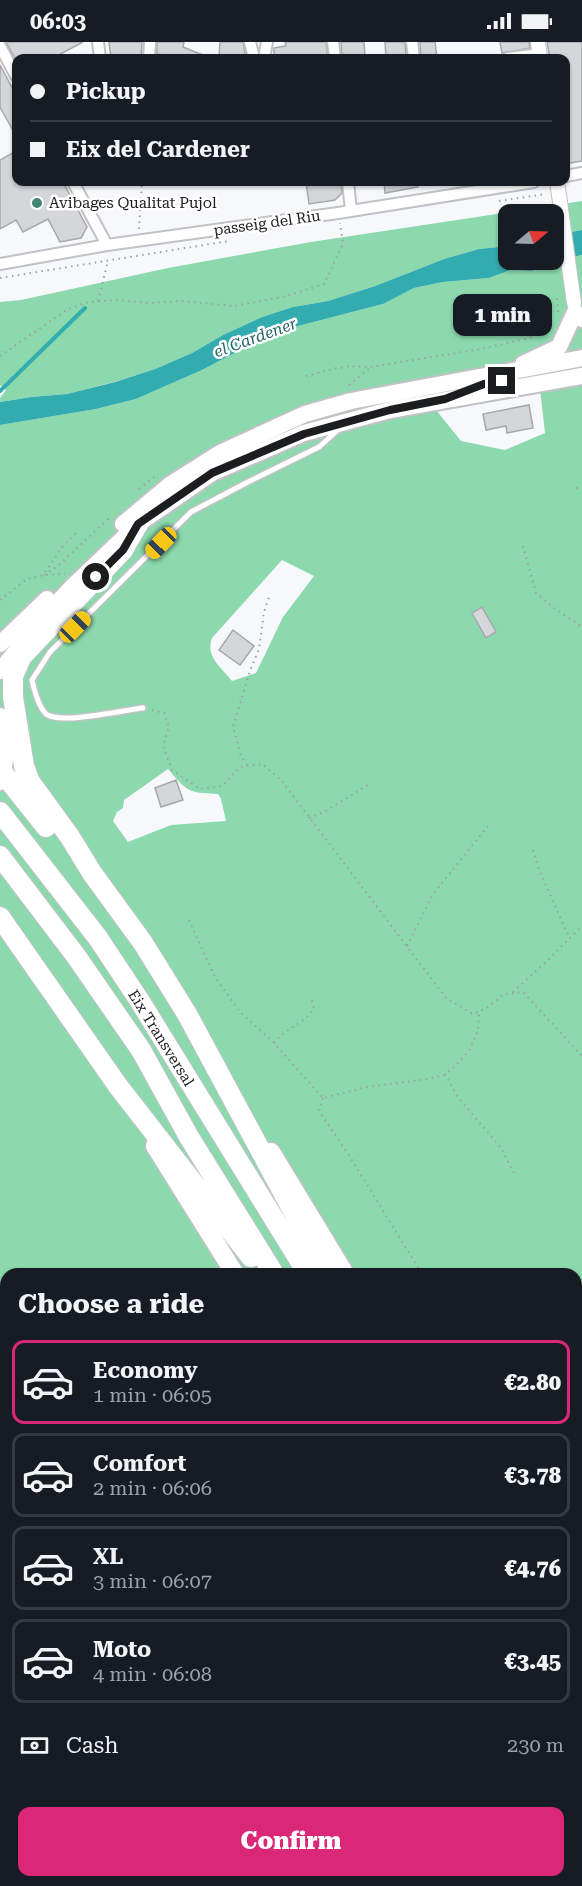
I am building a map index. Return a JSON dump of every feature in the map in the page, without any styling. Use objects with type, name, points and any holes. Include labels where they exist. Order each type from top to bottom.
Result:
[{"type":"highway","points":[[138,524],[123,550],[22,656],[13,676],[13,697],[24,766],[30,782],[142,943],[187,1014],[341,1268]]},
{"type":"highway","points":[[1,777],[65,850],[92,873]]},
{"type":"highway","name":"Eix Transversal","points":[[1,813],[98,938],[141,1003],[304,1268]]},
{"type":"highway","name":"Eix Transversal","points":[[0,856],[76,956],[141,1050],[189,1137],[270,1268]]},
{"type":"highway","points":[[0,917],[118,1086],[259,1268]]},
{"type":"highway","points":[[187,1014],[324,1268]]},
{"type":"highway","points":[[118,1086],[231,1268]]},
{"type":"main road","points":[[570,318],[571,340],[577,354],[582,358]]},
{"type":"main road","points":[[495,374],[560,347],[570,318]]},
{"type":"main road","points":[[0,644],[135,513],[171,484],[220,453],[305,414],[351,401],[582,358]]},
{"type":"main road","points":[[445,399],[484,384],[572,368],[582,358]]},
{"type":"main road","points":[[0,671],[42,619],[72,587],[138,524],[212,473],[304,434],[390,410],[582,375]]},
{"type":"main road","points":[[0,716],[6,747],[1,777]]},
{"type":"street","points":[[0,46],[12,68]]},
{"type":"street","points":[[75,186],[107,246]]},
{"type":"street","points":[[348,186],[351,211]]},
{"type":"street","name":"passeig del Riu","points":[[0,264],[509,186]]},
{"type":"street","points":[[558,186],[570,318]]},
{"type":"lane","points":[[143,708],[72,719],[58,718],[46,714],[36,696],[32,680],[50,652],[191,512],[319,447],[345,422]]},
{"type":"lane","points":[[304,434],[306,452]]},
{"type":"path","points":[[139,241],[142,186]]},
{"type":"path","points":[[0,356],[68,309],[89,302],[181,301],[235,306],[287,296],[324,284],[343,244],[338,213]]},
{"type":"path","points":[[0,278],[154,253]]},
{"type":"path","points":[[98,301],[109,260]]},
{"type":"path","points":[[306,376],[337,368],[370,367],[481,349],[525,339],[570,318]]},
{"type":"path","points":[[356,385],[347,387],[370,367]]},
{"type":"path","points":[[576,488],[582,489]]},
{"type":"path","points":[[44,575],[51,562],[76,533]]},
{"type":"path","points":[[523,546],[536,593],[582,627]]},
{"type":"path","points":[[0,600],[27,579],[44,575],[71,574]]},
{"type":"path","points":[[247,766],[241,756],[232,727],[259,649],[264,612],[270,594]]},
{"type":"path","points":[[143,708],[164,712],[169,727],[163,746],[172,770],[200,789],[222,786],[240,768],[262,764],[281,780],[446,998],[473,1014],[488,1007],[504,994],[523,992],[582,1056]]},
{"type":"path","points":[[309,818],[324,812],[368,785]]},
{"type":"path","points":[[407,946],[433,894],[488,826]]},
{"type":"path","points":[[532,850],[570,937]]},
{"type":"path","points":[[189,920],[215,976],[240,1012],[274,1043],[323,1098]]},
{"type":"path","points":[[513,992],[582,926]]},
{"type":"path","points":[[274,1043],[281,1034],[309,1017],[314,1009],[311,997]]},
{"type":"path","points":[[323,1098],[367,1087],[428,1079],[445,1074],[469,1051],[478,1031],[479,1011]]},
{"type":"path","points":[[445,1074],[457,1096],[501,1148],[514,1173]]},
{"type":"path","points":[[323,1098],[319,1111],[418,1268]]},
{"type":"green space","points":[[582,201],[582,230],[564,233],[564,204],[562,204]]},
{"type":"green space","points":[[498,214],[498,247],[479,249],[444,259],[375,286],[328,301],[293,307],[262,317],[223,335],[192,353],[155,369],[114,382],[67,394],[0,402],[6,390],[0,385],[0,302],[21,300],[168,268],[311,242]]},
{"type":"green space","points":[[582,255],[582,1268],[0,1268],[0,425],[96,409],[136,399],[202,370],[275,332],[383,304],[414,288],[443,282],[489,278],[511,270],[564,270],[564,259]],"holes":[[[540,389],[545,433],[505,450],[461,441],[436,410]],[[282,560],[314,576],[283,617],[256,673],[232,681],[213,657],[210,645],[212,638]],[[168,769],[180,783],[194,792],[218,794],[226,821],[171,825],[128,842],[113,821],[117,812],[123,808],[124,800]]]},
{"type":"water","points":[[582,230],[582,255],[564,259],[564,233]]},
{"type":"water","name":"el Cardener","points":[[498,247],[498,270],[511,270],[489,278],[443,282],[414,288],[383,304],[275,332],[202,370],[136,399],[96,409],[0,425],[0,402],[67,394],[115,382],[155,369],[192,353],[223,335],[262,317],[293,307],[328,301],[375,286],[444,259],[479,249]]},
{"type":"building","points":[[6,42],[83,42],[60,54],[13,54]]},
{"type":"building","points":[[109,42],[142,42],[141,54],[110,54]]},
{"type":"building","points":[[157,42],[184,42],[183,47],[200,54],[157,54]]},
{"type":"building","points":[[220,42],[243,42],[245,54],[219,54]]},
{"type":"building","points":[[285,42],[326,42],[328,54],[274,54],[274,48],[286,46]]},
{"type":"building","points":[[341,42],[364,42],[365,54],[342,54]]},
{"type":"building","points":[[385,42],[405,42],[406,54],[386,54]]},
{"type":"building","points":[[420,42],[435,42],[436,54],[421,54]]},
{"type":"building","points":[[500,42],[529,42],[530,48],[502,53]]},
{"type":"building","points":[[547,42],[582,42],[582,161],[570,163],[570,54],[549,54]]},
{"type":"building","points":[[0,65],[12,88],[12,129],[0,107]]},
{"type":"building","name":"Avibages Qualitat Pujol","points":[[12,153],[12,186],[65,186],[87,227],[81,238],[60,242],[48,219],[23,232],[16,220],[0,229],[0,160]]},
{"type":"building","points":[[307,186],[341,186],[342,193],[335,200],[309,204]]},
{"type":"building","points":[[384,186],[418,187],[385,193]]},
{"type":"building","points":[[529,405],[533,428],[507,433],[506,426],[486,430],[483,414]]},
{"type":"building","points":[[482,607],[496,632],[486,638],[472,613]]},
{"type":"building","points":[[233,630],[254,646],[240,665],[219,650]]},
{"type":"building","points":[[176,780],[183,800],[161,807],[155,788]]},
{"type":"waterway","points":[[0,391],[85,308]]},
{"type":"place","name":"Avibages Qualitat Pujol","points":[[37,203]]},
{"type":"route","points":[[96,577],[123,550],[138,524],[212,473],[304,434],[390,410],[445,399],[484,384],[502,381]]}]
